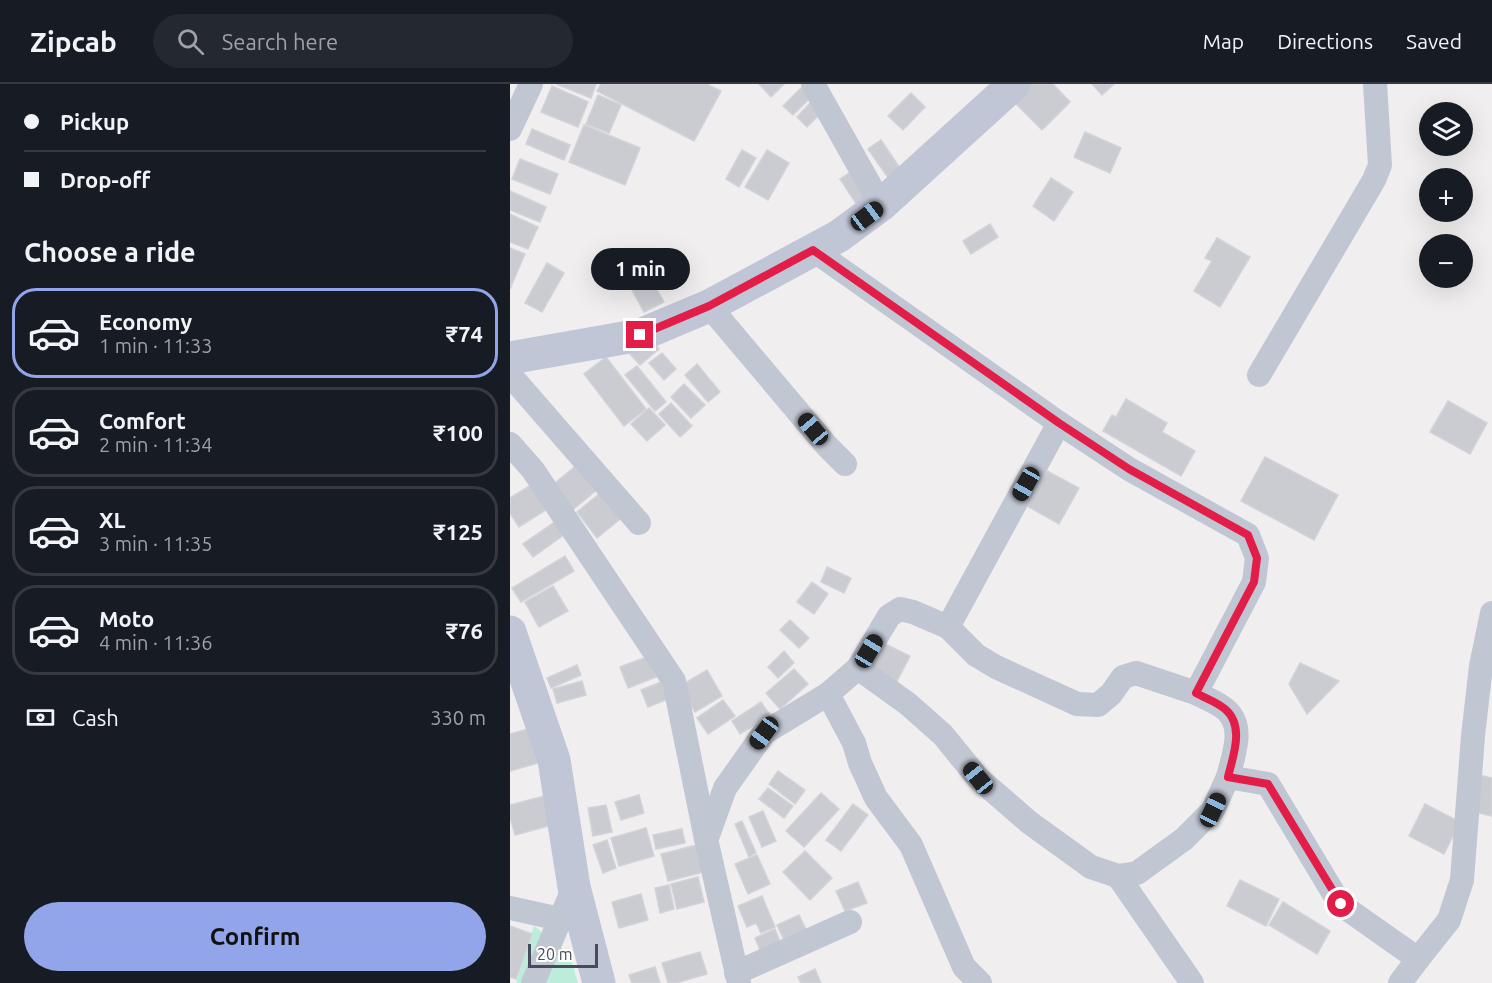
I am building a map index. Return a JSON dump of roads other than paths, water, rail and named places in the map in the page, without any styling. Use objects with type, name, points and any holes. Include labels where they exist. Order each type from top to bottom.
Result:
[{"type":"street","points":[[510,129],[531,84]]},
{"type":"street","points":[[813,84],[881,205]]},
{"type":"street","points":[[510,358],[640,335],[709,306],[839,236],[881,205],[1014,84]]},
{"type":"street","points":[[1259,375],[1374,180],[1380,165],[1375,84]]},
{"type":"street","points":[[813,250],[1059,423],[1129,469],[1248,535],[1257,558],[1254,582],[1196,693]]},
{"type":"street","points":[[709,306],[827,446],[845,464]]},
{"type":"street","points":[[510,375],[639,523]]},
{"type":"street","points":[[948,627],[1059,423]]},
{"type":"street","points":[[510,444],[533,470],[674,681],[706,840],[738,978],[849,922]]},
{"type":"street","points":[[706,840],[725,788],[764,733],[828,694],[858,668],[889,616],[900,609],[948,627],[976,655],[1077,704],[1098,705],[1111,694],[1123,677],[1136,673],[1196,693],[1225,709],[1234,719],[1237,735],[1228,777],[1213,810],[1184,839],[1137,873],[1118,876],[1091,867],[1030,823],[978,778],[943,735],[908,704],[858,668]]},
{"type":"street","points":[[1401,983],[1449,920],[1462,880],[1483,737],[1481,666],[1492,613]]},
{"type":"street","points":[[510,632],[554,760],[574,887],[599,983]]},
{"type":"street","points":[[828,694],[854,743],[876,798],[911,845],[964,967],[980,983]]},
{"type":"street","points":[[1228,777],[1268,784],[1341,904],[1418,958]]},
{"type":"street","points":[[1118,876],[1192,983]]},
{"type":"street","points":[[533,983],[574,887]]},
{"type":"street","points":[[510,908],[560,919]]}]
